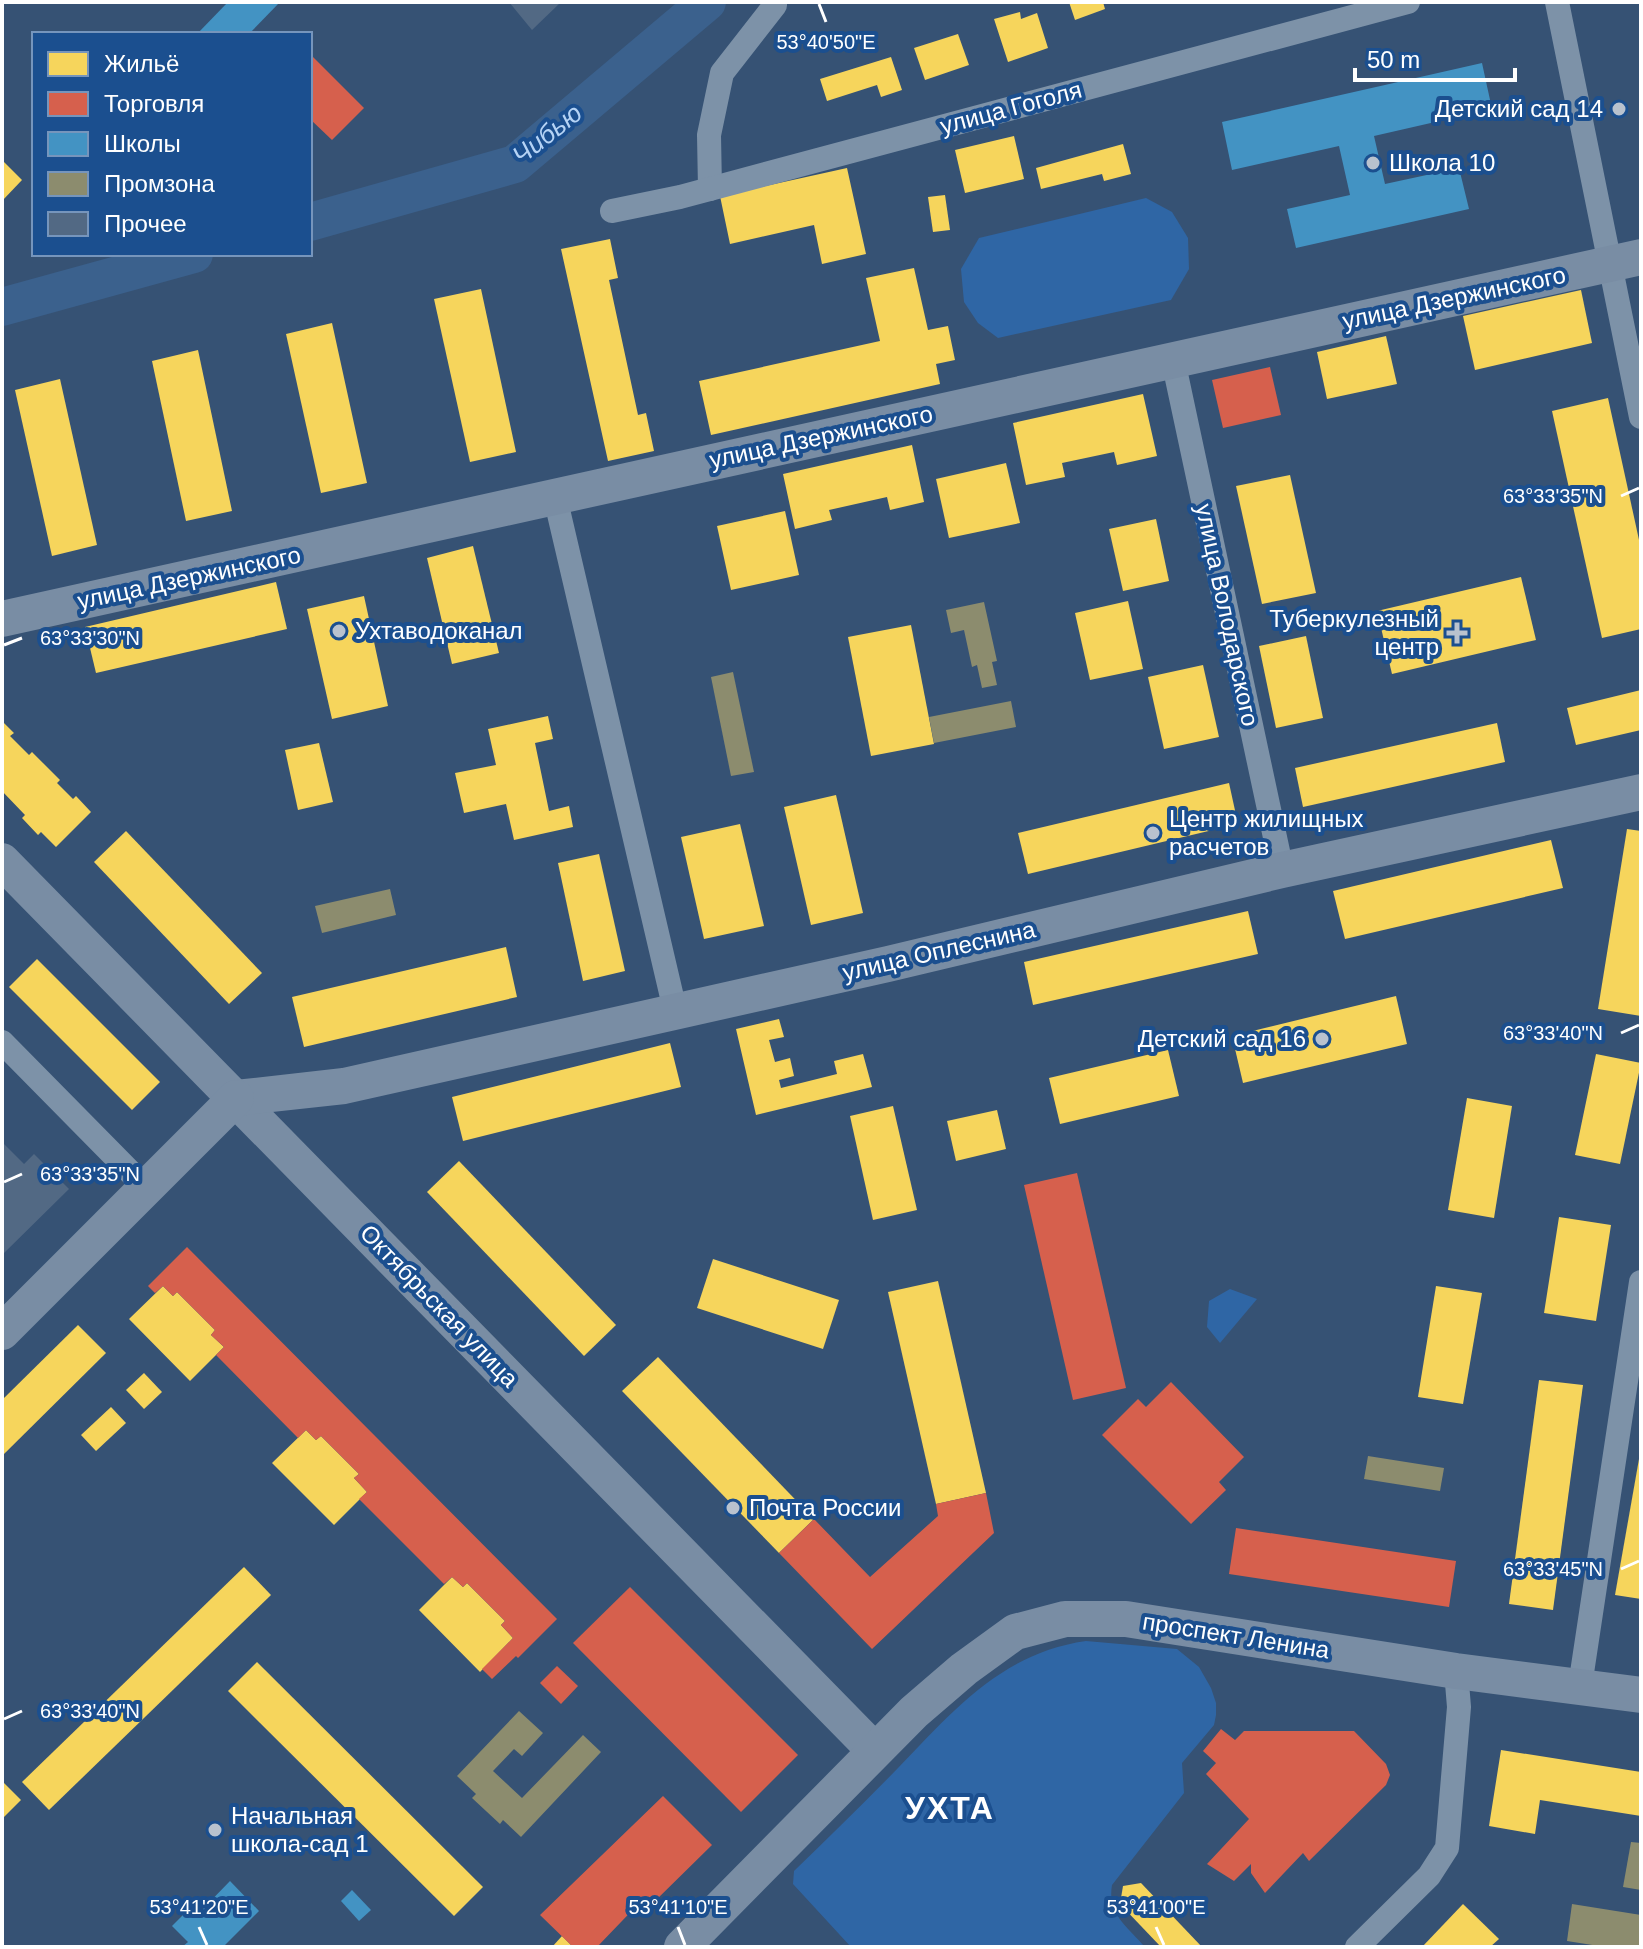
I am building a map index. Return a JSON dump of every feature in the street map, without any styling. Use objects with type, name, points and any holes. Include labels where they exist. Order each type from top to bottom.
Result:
[{"type":"street","name":"улица Гоголя","points":[[612,211],[710,189],[1408,2]]},
{"type":"street","points":[[1557,2],[1625,261],[1641,417]]},
{"type":"street","points":[[710,189],[709,135],[722,73],[775,5]]},
{"type":"street","name":"улица Дзержинского","points":[[2,619],[1625,261]]},
{"type":"street","name":"улица Володарского","points":[[1173,360],[1282,870]]},
{"type":"street","points":[[555,497],[675,1010]]},
{"type":"street","name":"улица Оплеснина","points":[[236,1098],[344,1086],[888,964],[1282,870],[1641,792]]},
{"type":"street","name":"Октябрьская улица","points":[[2,861],[875,1751]]},
{"type":"street","points":[[2,1042],[146,1188]]},
{"type":"street","points":[[2,1332],[236,1098]]},
{"type":"street","points":[[1580,1686],[1641,1282]]},
{"type":"street","name":"проспект Ленина","points":[[682,1947],[875,1751],[964,1669],[1015,1632],[1065,1619],[1126,1619],[1456,1671],[1641,1695]]},
{"type":"street","points":[[1357,1947],[1429,1876],[1447,1848],[1459,1707],[1456,1671]]},
{"type":"shaded area","points":[[1146,198],[1172,212],[1188,238],[1189,269],[1171,300],[998,338],[978,323],[964,302],[961,269],[979,238]]},
{"type":"shaded area","points":[[1230,1289],[1257,1299],[1220,1343],[1207,1327],[1209,1301]]},
{"type":"shaded area","points":[[1086,1641],[1177,1649],[1199,1667],[1216,1703],[1214,1725],[1182,1763],[1184,1793],[1112,1885],[1115,1912],[1145,1947],[851,1947],[793,1884],[794,1871],[939,1725],[982,1687],[1029,1658]]},
{"type":"building: Жильё","points":[[1069,2],[1103,2],[1105,9],[1075,20]]},
{"type":"building: Жильё","points":[[1020,12],[1021,19],[1037,13],[1048,48],[1008,62],[994,19]]},
{"type":"building: Жильё","points":[[958,34],[969,65],[925,80],[914,48]]},
{"type":"building: Жильё","points":[[891,57],[902,90],[881,97],[877,85],[827,101],[820,79]]},
{"type":"building: Жильё","points":[[1014,136],[1024,179],[965,193],[955,150]]},
{"type":"building: Жильё","points":[[1123,144],[1131,174],[1104,181],[1102,174],[1041,189],[1036,168]]},
{"type":"building: Жильё","points":[[2,160],[22,180],[2,201]]},
{"type":"building: Жильё","points":[[847,168],[866,254],[822,264],[814,225],[730,244],[720,196]]},
{"type":"building: Жильё","points":[[945,195],[950,230],[933,232],[928,197]]},
{"type":"building: Жильё","points":[[610,239],[618,278],[609,280],[638,415],[646,413],[654,451],[608,461],[561,249]]},
{"type":"building: Жильё","points":[[914,268],[928,330],[948,326],[955,360],[936,364],[940,384],[711,435],[699,381],[880,341],[866,278]]},
{"type":"building: Жильё","points":[[481,289],[516,452],[470,462],[434,299]]},
{"type":"building: Жильё","points":[[1581,290],[1592,343],[1475,370],[1463,316]]},
{"type":"building: Жильё","points":[[332,323],[367,483],[321,493],[286,334]]},
{"type":"building: Жильё","points":[[1386,336],[1397,384],[1327,399],[1317,352]]},
{"type":"building: Жильё","points":[[198,350],[232,511],[186,521],[152,361]]},
{"type":"building: Жильё","points":[[60,379],[97,545],[52,556],[15,390]]},
{"type":"building: Жильё","points":[[1143,394],[1157,456],[1117,465],[1114,452],[1062,463],[1065,477],[1026,485],[1013,423]]},
{"type":"building: Жильё","points":[[1608,398],[1641,549],[1641,629],[1602,638],[1552,411]]},
{"type":"building: Жильё","points":[[912,445],[924,502],[890,510],[887,497],[829,510],[832,520],[795,529],[783,474]]},
{"type":"building: Жильё","points":[[1006,463],[1020,523],[949,538],[936,479]]},
{"type":"building: Жильё","points":[[1290,475],[1316,593],[1262,604],[1236,486]]},
{"type":"building: Жильё","points":[[785,511],[799,575],[731,590],[717,526]]},
{"type":"building: Жильё","points":[[1156,519],[1169,581],[1123,591],[1109,529]]},
{"type":"building: Жильё","points":[[473,546],[499,653],[452,664],[427,558]]},
{"type":"building: Жильё","points":[[1521,577],[1536,640],[1392,674],[1377,611]]},
{"type":"building: Жильё","points":[[276,582],[287,629],[96,673],[85,627]]},
{"type":"building: Жильё","points":[[364,596],[388,706],[332,719],[307,609]]},
{"type":"building: Жильё","points":[[1128,601],[1143,669],[1090,680],[1075,613]]},
{"type":"building: Жильё","points":[[911,625],[934,744],[871,756],[848,637]]},
{"type":"building: Жильё","points":[[1306,636],[1323,718],[1276,728],[1259,646]]},
{"type":"building: Жильё","points":[[1203,665],[1219,737],[1164,749],[1148,677]]},
{"type":"building: Жильё","points":[[1641,690],[1641,730],[1576,745],[1567,708]]},
{"type":"building: Жильё","points":[[548,716],[553,739],[535,743],[549,811],[569,806],[573,827],[514,840],[506,804],[464,813],[455,773],[496,765],[488,729]]},
{"type":"building: Жильё","points":[[2,721],[14,733],[10,736],[29,755],[32,752],[60,780],[57,783],[73,799],[76,796],[91,812],[56,847],[41,832],[38,835],[22,818],[25,815],[2,791]]},
{"type":"building: Жильё","points":[[1497,723],[1505,762],[1303,807],[1295,768]]},
{"type":"building: Жильё","points":[[319,743],[333,802],[298,810],[285,750]]},
{"type":"building: Жильё","points":[[1229,783],[1238,824],[1028,874],[1018,833]]},
{"type":"building: Жильё","points":[[836,795],[863,913],[811,925],[784,807]]},
{"type":"building: Жильё","points":[[740,824],[764,926],[704,939],[681,837]]},
{"type":"building: Жильё","points":[[1627,829],[1641,831],[1641,1016],[1598,1009]]},
{"type":"building: Жильё","points":[[126,831],[262,973],[229,1004],[94,862]]},
{"type":"building: Жильё","points":[[1551,840],[1563,888],[1345,939],[1333,891]]},
{"type":"building: Жильё","points":[[599,854],[625,971],[583,981],[558,863]]},
{"type":"building: Жильё","points":[[1248,911],[1258,954],[1033,1005],[1024,962]]},
{"type":"building: Жильё","points":[[506,947],[517,997],[304,1047],[292,997]]},
{"type":"building: Жильё","points":[[37,959],[160,1082],[132,1110],[9,987]]},
{"type":"building: Жильё","points":[[1396,996],[1407,1044],[1243,1083],[1232,1036]]},
{"type":"building: Жильё","points":[[779,1019],[784,1037],[769,1040],[775,1062],[790,1058],[794,1076],[779,1080],[781,1088],[837,1074],[834,1061],[863,1054],[872,1087],[756,1115],[736,1029]]},
{"type":"building: Жильё","points":[[670,1043],[681,1087],[463,1141],[452,1097]]},
{"type":"building: Жильё","points":[[1168,1050],[1179,1096],[1060,1124],[1049,1078]]},
{"type":"building: Жильё","points":[[1596,1054],[1641,1063],[1620,1164],[1575,1155]]},
{"type":"building: Жильё","points":[[1467,1098],[1512,1106],[1494,1218],[1448,1210]]},
{"type":"building: Жильё","points":[[893,1106],[917,1210],[873,1220],[850,1116]]},
{"type":"building: Жильё","points":[[997,1110],[1006,1149],[956,1161],[947,1121]]},
{"type":"building: Жильё","points":[[459,1161],[616,1325],[584,1356],[427,1192]]},
{"type":"building: Жильё","points":[[1559,1217],[1611,1225],[1596,1321],[1544,1313]]},
{"type":"building: Жильё","points":[[713,1259],[839,1300],[823,1349],[697,1308]]},
{"type":"building: Жильё","points":[[938,1281],[986,1493],[936,1504],[888,1292]]},
{"type":"building: Жильё","points":[[163,1286],[173,1296],[177,1292],[215,1330],[211,1335],[224,1347],[190,1381],[129,1319]]},
{"type":"building: Жильё","points":[[1436,1286],[1482,1293],[1463,1404],[1418,1397]]},
{"type":"building: Жильё","points":[[78,1325],[106,1353],[2,1456],[2,1400]]},
{"type":"building: Жильё","points":[[658,1357],[814,1519],[779,1553],[622,1391]]},
{"type":"building: Жильё","points":[[144,1373],[162,1392],[144,1409],[126,1390]]},
{"type":"building: Жильё","points":[[1539,1380],[1583,1385],[1553,1610],[1509,1604]]},
{"type":"building: Жильё","points":[[111,1407],[126,1423],[96,1451],[81,1435]]},
{"type":"building: Жильё","points":[[306,1430],[316,1440],[321,1436],[359,1474],[354,1478],[367,1492],[334,1525],[272,1463]]},
{"type":"building: Жильё","points":[[1641,1459],[1641,1599],[1615,1595]]},
{"type":"building: Жильё","points":[[244,1567],[271,1595],[49,1810],[22,1782]]},
{"type":"building: Жильё","points":[[452,1577],[463,1587],[467,1583],[505,1621],[501,1625],[513,1638],[480,1672],[419,1610]]},
{"type":"building: Жильё","points":[[257,1662],[483,1887],[454,1916],[228,1691]]},
{"type":"building: Жильё","points":[[1501,1750],[1641,1772],[1641,1816],[1540,1800],[1535,1834],[1489,1826]]},
{"type":"building: Жильё","points":[[2,1781],[21,1800],[2,1819]]},
{"type":"building: Жильё","points":[[1141,1883],[1202,1947],[1161,1947],[1120,1904],[1123,1886]]},
{"type":"building: Жильё","points":[[1463,1904],[1499,1939],[1490,1947],[1422,1947]]},
{"type":"building: Жильё","points":[[562,1936],[573,1947],[552,1947]]},
{"type":"building: Торговля","points":[[312,56],[364,108],[332,140],[312,121]]},
{"type":"building: Торговля","points":[[1270,367],[1281,415],[1223,428],[1212,380]]},
{"type":"building: Торговля","points":[[1077,1173],[1126,1388],[1073,1400],[1024,1185]]},
{"type":"building: Торговля","points":[[187,1247],[557,1619],[492,1679],[482,1669],[513,1638],[501,1625],[505,1621],[467,1583],[463,1587],[452,1577],[444,1584],[359,1499],[367,1492],[354,1478],[359,1474],[321,1436],[316,1440],[306,1430],[298,1438],[216,1355],[224,1347],[211,1335],[215,1330],[177,1292],[173,1296],[163,1286],[155,1293],[148,1286]]},
{"type":"building: Торговля","points":[[1171,1382],[1244,1457],[1219,1482],[1226,1490],[1191,1524],[1102,1435],[1138,1399],[1146,1407]]},
{"type":"building: Торговля","points":[[986,1493],[994,1533],[872,1649],[779,1553],[814,1519],[870,1577],[938,1516],[936,1504]]},
{"type":"building: Торговля","points":[[1236,1528],[1456,1561],[1449,1607],[1229,1574]]},
{"type":"building: Торговля","points":[[630,1587],[798,1755],[741,1812],[573,1643]]},
{"type":"building: Торговля","points":[[557,1666],[578,1686],[561,1704],[540,1683]]},
{"type":"building: Торговля","points":[[1221,1729],[1235,1740],[1244,1731],[1354,1731],[1386,1764],[1390,1775],[1386,1785],[1309,1861],[1303,1853],[1265,1893],[1251,1873],[1251,1864],[1234,1881],[1207,1864],[1249,1819],[1206,1774],[1216,1763],[1203,1751]]},
{"type":"building: Торговля","points":[[663,1796],[712,1845],[653,1903],[646,1896],[597,1947],[573,1947],[540,1915]]},
{"type":"building: Школы","points":[[228,2],[280,2],[251,32],[199,32]]},
{"type":"building: Школы","points":[[1482,63],[1492,109],[1374,136],[1385,184],[1459,168],[1469,209],[1296,248],[1287,209],[1350,195],[1339,146],[1232,170],[1222,122]]},
{"type":"building: Школы","points":[[230,1881],[259,1911],[223,1947],[182,1947],[188,1942],[172,1926],[189,1909],[196,1916]]},
{"type":"building: Школы","points":[[352,1890],[371,1910],[359,1921],[341,1901]]},
{"type":"building: Промзона","points":[[984,602],[997,661],[992,662],[997,685],[982,688],[977,665],[972,667],[964,630],[951,633],[946,610]]},
{"type":"building: Промзона","points":[[733,672],[754,772],[731,776],[711,677]]},
{"type":"building: Промзона","points":[[1011,701],[1016,727],[934,743],[929,717]]},
{"type":"building: Промзона","points":[[390,889],[396,915],[322,933],[315,906]]},
{"type":"building: Промзона","points":[[1368,1456],[1444,1468],[1440,1491],[1364,1479]]},
{"type":"building: Промзона","points":[[519,1711],[543,1733],[522,1756],[514,1749],[493,1771],[522,1798],[583,1735],[601,1752],[521,1837],[503,1820],[500,1824],[472,1798],[476,1794],[457,1776]]},
{"type":"building: Промзона","points":[[1631,1842],[1641,1843],[1641,1890],[1623,1887]]},
{"type":"building: Промзона","points":[[1572,1904],[1641,1915],[1641,1947],[1605,1947],[1567,1941]]},
{"type":"building: Прочее","points":[[509,2],[561,2],[532,30]]},
{"type":"building: Прочее","points":[[2,1142],[24,1164],[34,1154],[69,1189],[2,1255]]},
{"type":"waterway","name":"Чибью","points":[[312,221],[515,164],[707,2]]},
{"type":"waterway","name":"Чибью","points":[[2,307],[187,256]]},
{"type":"place","name":"Детский сад 14","points":[[1619,109]]},
{"type":"place","name":"Школа 10","points":[[1373,163]]},
{"type":"place","name":"Ухтаводоканал","points":[[339,631]]},
{"type":"place","name":"Туберкулезный центр","points":[[1457,633]]},
{"type":"place","name":"Центр жилищных расчетов","points":[[1153,833]]},
{"type":"place","name":"Детский сад 16","points":[[1322,1039]]},
{"type":"place","name":"Почта России","points":[[733,1508]]},
{"type":"place","name":"Начальная школа-сад 1","points":[[215,1830]]},
{"type":"district","name":"УХТА","points":[[950,1808]]}]
